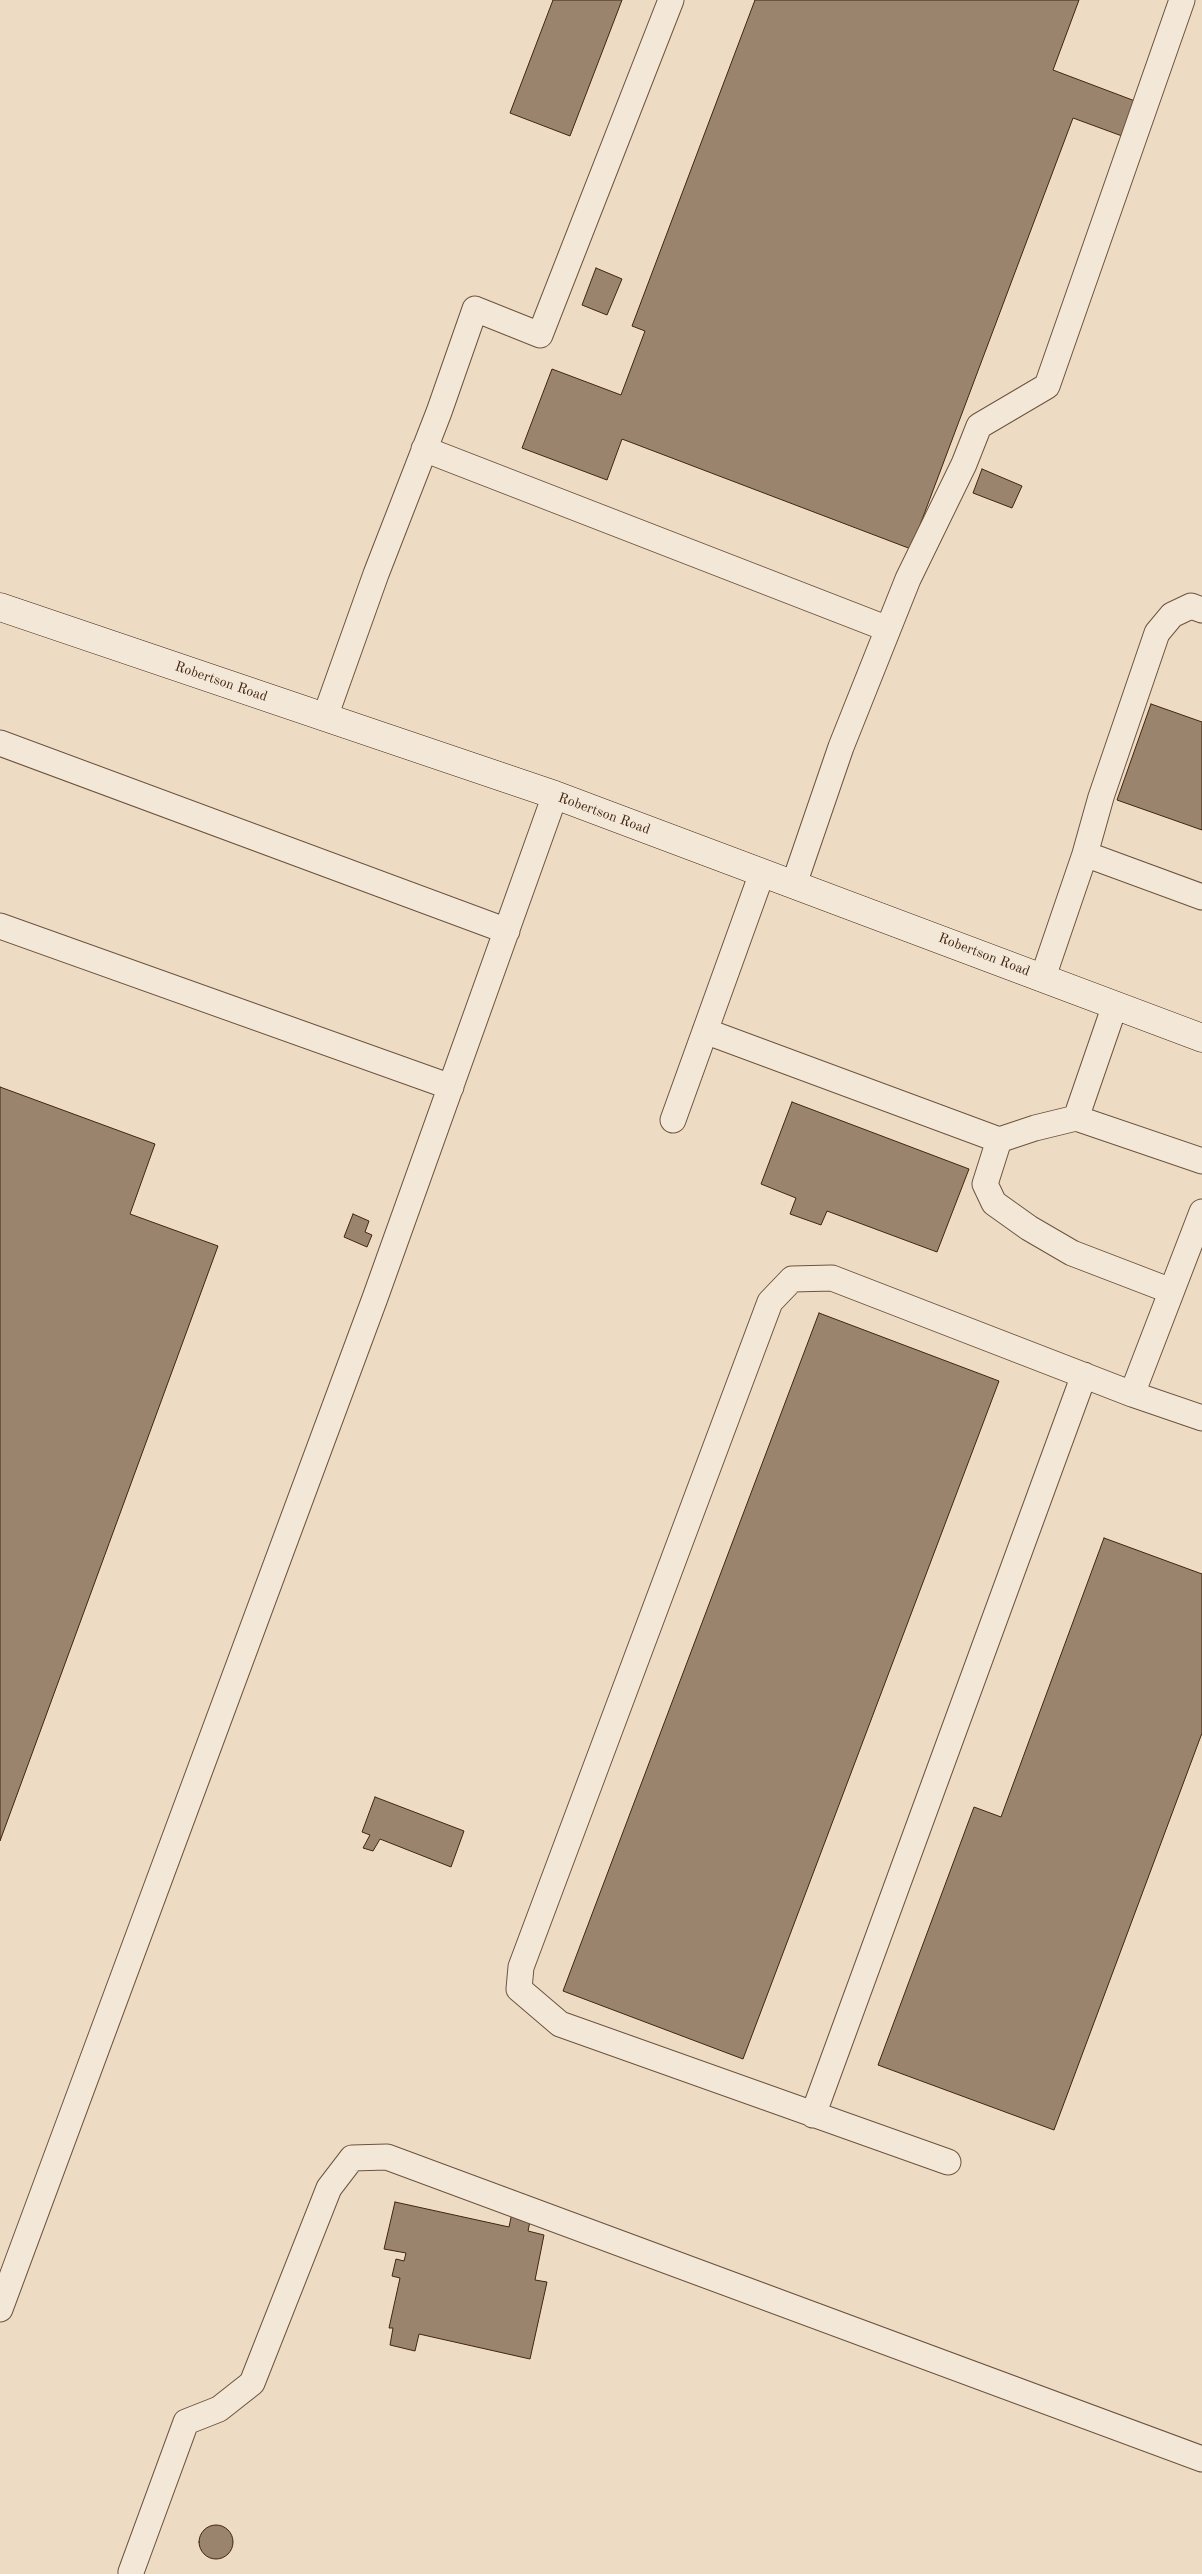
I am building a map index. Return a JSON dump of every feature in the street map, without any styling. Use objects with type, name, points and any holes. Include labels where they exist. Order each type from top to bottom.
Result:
[{"type":"street","name":"Robertson Road","points":[[0,607],[555,796],[1202,1038]]},
{"type":"lane","points":[[325,717],[475,309],[540,336],[671,0]]},
{"type":"lane","points":[[794,884],[841,747],[908,579],[964,464],[979,426],[1047,386],[1182,0]]},
{"type":"lane","points":[[424,449],[888,629]]},
{"type":"lane","points":[[1043,977],[1085,854],[1101,797],[1157,633],[1172,615],[1191,606],[1202,610]]},
{"type":"lane","points":[[0,743],[507,932]]},
{"type":"lane","points":[[0,2309],[451,1087],[555,796]]},
{"type":"lane","points":[[1085,854],[1202,897]]},
{"type":"lane","points":[[673,1120],[762,872]]},
{"type":"lane","points":[[0,926],[451,1087]]},
{"type":"lane","points":[[1076,1118],[1116,1005]]},
{"type":"lane","points":[[705,1030],[999,1140],[1035,1128],[1076,1118],[1202,1161]]},
{"type":"lane","points":[[999,1140],[985,1184],[994,1203],[1029,1228],[1072,1253],[1170,1291]]},
{"type":"lane","points":[[1132,1394],[1170,1291],[1202,1212]]},
{"type":"lane","points":[[948,2162],[560,2024],[519,1989],[521,1967],[770,1302],[792,1279],[832,1278],[1132,1394],[1202,1418]]},
{"type":"lane","points":[[813,2114],[1084,1375]]},
{"type":"lane","points":[[131,2572],[186,2422],[219,2410],[252,2383],[328,2188],[352,2158],[387,2157],[1202,2459]]},
{"type":"building","points":[[553,0],[622,0],[570,136],[510,113]]},
{"type":"building","points":[[755,0],[1079,0],[1053,70],[1135,101],[1122,136],[1073,118],[911,549],[622,439],[607,480],[522,448],[552,369],[621,395],[645,331],[632,326]]},
{"type":"building","points":[[596,268],[622,279],[607,315],[582,305]]},
{"type":"building","points":[[982,469],[1022,486],[1012,508],[973,493]]},
{"type":"building","points":[[1151,704],[1202,722],[1202,830],[1117,800]]},
{"type":"building","points":[[0,1087],[155,1144],[130,1214],[218,1246],[0,1841]]},
{"type":"building","points":[[792,1102],[969,1169],[937,1252],[827,1211],[821,1225],[790,1214],[796,1198],[761,1184]]},
{"type":"building","points":[[353,1214],[369,1221],[365,1232],[372,1235],[367,1247],[344,1237]]},
{"type":"building","points":[[819,1313],[999,1381],[743,2059],[563,1991]]},
{"type":"building","points":[[1104,1538],[1202,1574],[1202,1733],[1054,2130],[878,2065],[974,1807],[1001,1817]]},
{"type":"building","points":[[375,1797],[464,1831],[451,1867],[380,1839],[373,1851],[363,1848],[370,1835],[362,1832]]},
{"type":"building","points":[[395,2202],[509,2227],[513,2208],[532,2212],[528,2231],[544,2235],[535,2280],[547,2282],[530,2359],[419,2334],[415,2351],[390,2345],[393,2328],[389,2328],[400,2278],[392,2276],[396,2259],[404,2261],[406,2253],[384,2249]]},
{"type":"building","points":[[216,2525],[223,2526],[228,2530],[232,2535],[232,2549],[228,2554],[223,2558],[216,2559],[209,2558],[204,2554],[200,2549],[199,2542],[200,2535],[204,2530],[209,2526]]}]
